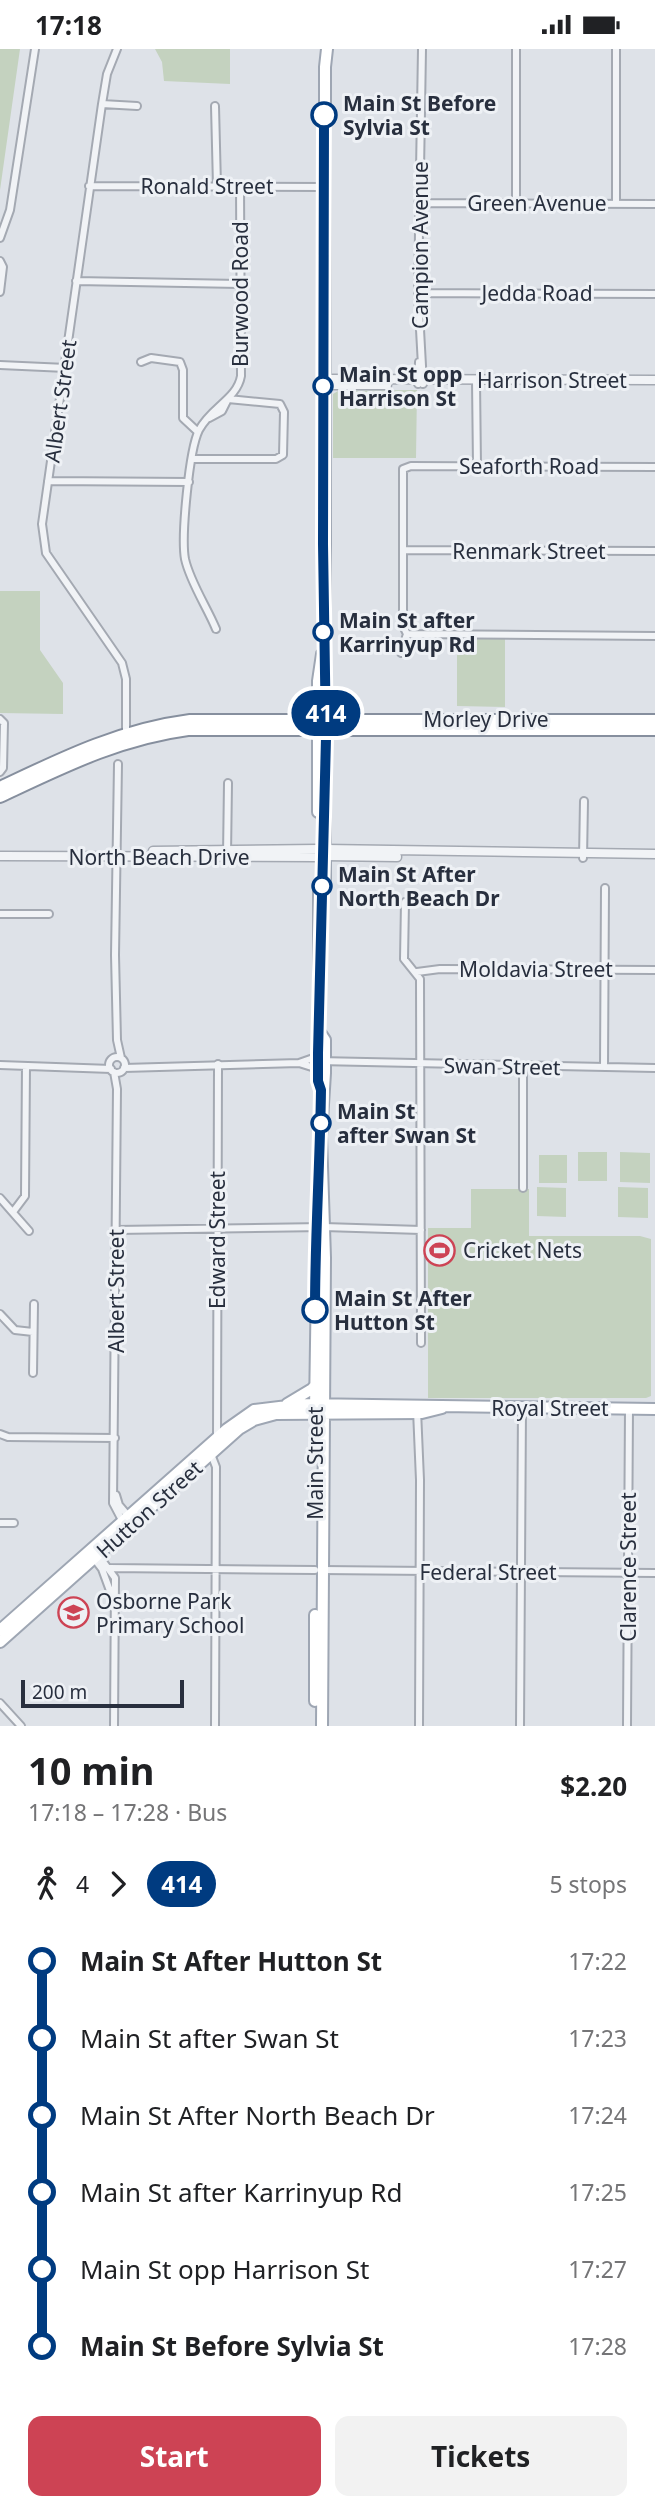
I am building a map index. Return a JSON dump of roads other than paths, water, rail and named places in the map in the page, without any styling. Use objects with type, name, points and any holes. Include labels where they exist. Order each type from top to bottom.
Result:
[{"type":"main road","name":"Main Street","points":[[315,1726],[321,1063],[325,1040],[321,1034],[322,723],[319,658],[323,652],[325,49]]},
{"type":"main road","points":[[0,787],[91,744],[127,731],[190,720],[322,723]]},
{"type":"main road","name":"Morley Drive","points":[[322,723],[655,720]]},
{"type":"main road","points":[[0,797],[97,752],[158,734],[215,728],[322,723]]},
{"type":"main road","name":"Morley Drive","points":[[322,723],[655,730]]},
{"type":"main road","name":"Main Street","points":[[319,1408],[316,1384],[320,1318]]},
{"type":"main road","points":[[285,1405],[313,1389],[316,1384]]},
{"type":"main road","name":"Hutton Street","points":[[0,1642],[227,1429],[254,1410],[285,1405],[319,1408]]},
{"type":"main road","name":"Hutton Street","points":[[129,1522],[254,1420],[276,1413],[319,1408]]},
{"type":"main road","name":"Royal Street","points":[[319,1408],[655,1409]]},
{"type":"main road","name":"Hutton Street","points":[[0,1630],[94,1554]]},
{"type":"main road","name":"Main Street","points":[[318,1570],[322,1726]]},
{"type":"street","points":[[0,238],[10,209],[35,49]]},
{"type":"street","name":"Albert Street","points":[[117,49],[107,74],[89,186],[66,368],[42,524],[47,554],[120,658],[125,674],[127,731]]},
{"type":"street","name":"Campion Avenue","points":[[421,382],[418,203],[422,49]]},
{"type":"street","points":[[516,49],[516,202]]},
{"type":"street","points":[[616,49],[616,204]]},
{"type":"street","points":[[102,104],[137,106]]},
{"type":"street","points":[[215,106],[217,186]]},
{"type":"street","name":"Burwood Road","points":[[216,629],[186,560],[189,482],[198,432],[208,418],[222,411],[237,390],[241,376],[240,185]]},
{"type":"street","name":"Ronald Street","points":[[89,186],[324,187]]},
{"type":"street","name":"Green Avenue","points":[[418,203],[655,204]]},
{"type":"street","points":[[0,261],[3,267],[0,292]]},
{"type":"street","points":[[76,281],[240,285]]},
{"type":"street","name":"Jedda Road","points":[[418,293],[655,293]]},
{"type":"street","points":[[141,362],[151,358],[180,362],[183,370],[183,418],[198,432]]},
{"type":"street","points":[[0,365],[66,368]]},
{"type":"street","name":"Harrison Street","points":[[323,382],[655,382]]},
{"type":"street","points":[[476,382],[477,466]]},
{"type":"street","points":[[192,459],[276,459],[283,455],[284,412],[280,404],[228,399]]},
{"type":"street","name":"Seaforth Road","points":[[403,551],[403,469],[411,466],[655,467]]},
{"type":"street","points":[[48,481],[189,482]]},
{"type":"street","points":[[401,653],[407,634],[403,626],[403,551]]},
{"type":"street","name":"Renmark Street","points":[[403,551],[655,551]]},
{"type":"street","points":[[407,634],[655,636]]},
{"type":"street","points":[[0,719],[4,726],[3,768],[0,772]]},
{"type":"street","name":"Albert Street","points":[[118,764],[113,1503],[129,1522]]},
{"type":"street","points":[[227,854],[228,783]]},
{"type":"street","points":[[583,856],[584,801]]},
{"type":"street","name":"North Beach Drive","points":[[0,854],[655,856]]},
{"type":"street","points":[[604,1067],[605,888]]},
{"type":"street","points":[[405,902],[404,959],[420,979],[421,1343]]},
{"type":"street","points":[[0,914],[49,914]]},
{"type":"street","name":"Moldavia Street","points":[[417,972],[440,969],[655,970]]},
{"type":"street","name":"Swan Street","points":[[299,1063],[321,1063]]},
{"type":"street","name":"Swan Street","points":[[0,1065],[321,1063],[655,1068]]},
{"type":"street","name":"Edward Street","points":[[217,1438],[218,1064]]},
{"type":"street","points":[[13,1212],[25,1198],[26,1066]]},
{"type":"street","points":[[523,1067],[523,1188]]},
{"type":"street","points":[[0,1198],[29,1231]]},
{"type":"street","points":[[116,1230],[320,1227],[421,1230]]},
{"type":"street","points":[[33,1373],[34,1304]]},
{"type":"street","points":[[0,1314],[15,1330],[33,1332]]},
{"type":"street","points":[[520,1726],[522,1407]]},
{"type":"street","name":"Clarence Street","points":[[627,1726],[629,1408]]},
{"type":"street","points":[[419,1409],[419,1726]]},
{"type":"street","points":[[216,1416],[227,1429]]},
{"type":"street","points":[[0,1434],[8,1437],[115,1438]]},
{"type":"street","points":[[211,1454],[216,1467],[215,1726]]},
{"type":"street","points":[[0,1523],[14,1523]]},
{"type":"street","points":[[94,1554],[110,1568],[115,1578],[114,1726]]},
{"type":"street","points":[[94,1554],[111,1587],[116,1607]]},
{"type":"street","name":"Federal Street","points":[[110,1568],[655,1573]]},
{"type":"street","name":"Federal Street","points":[[115,1578],[123,1572],[137,1570]]},
{"type":"street","points":[[0,1703],[21,1726]]},
{"type":"place","name":"Main St Before Sylvia St","points":[[324,115]]},
{"type":"place","name":"Main St opp Harrison St","points":[[323,386]]},
{"type":"place","name":"Main St after Karrinyup Rd","points":[[323,632]]},
{"type":"place","name":"Main St After North Beach Dr","points":[[322,886]]},
{"type":"place","name":"Main St after Swan St","points":[[321,1123]]},
{"type":"place","name":"Cricket Nets","points":[[440,1250]]},
{"type":"place","name":"Main St After Hutton St","points":[[315,1310]]},
{"type":"place","name":"Osborne Park Primary School","points":[[73,1613]]}]
